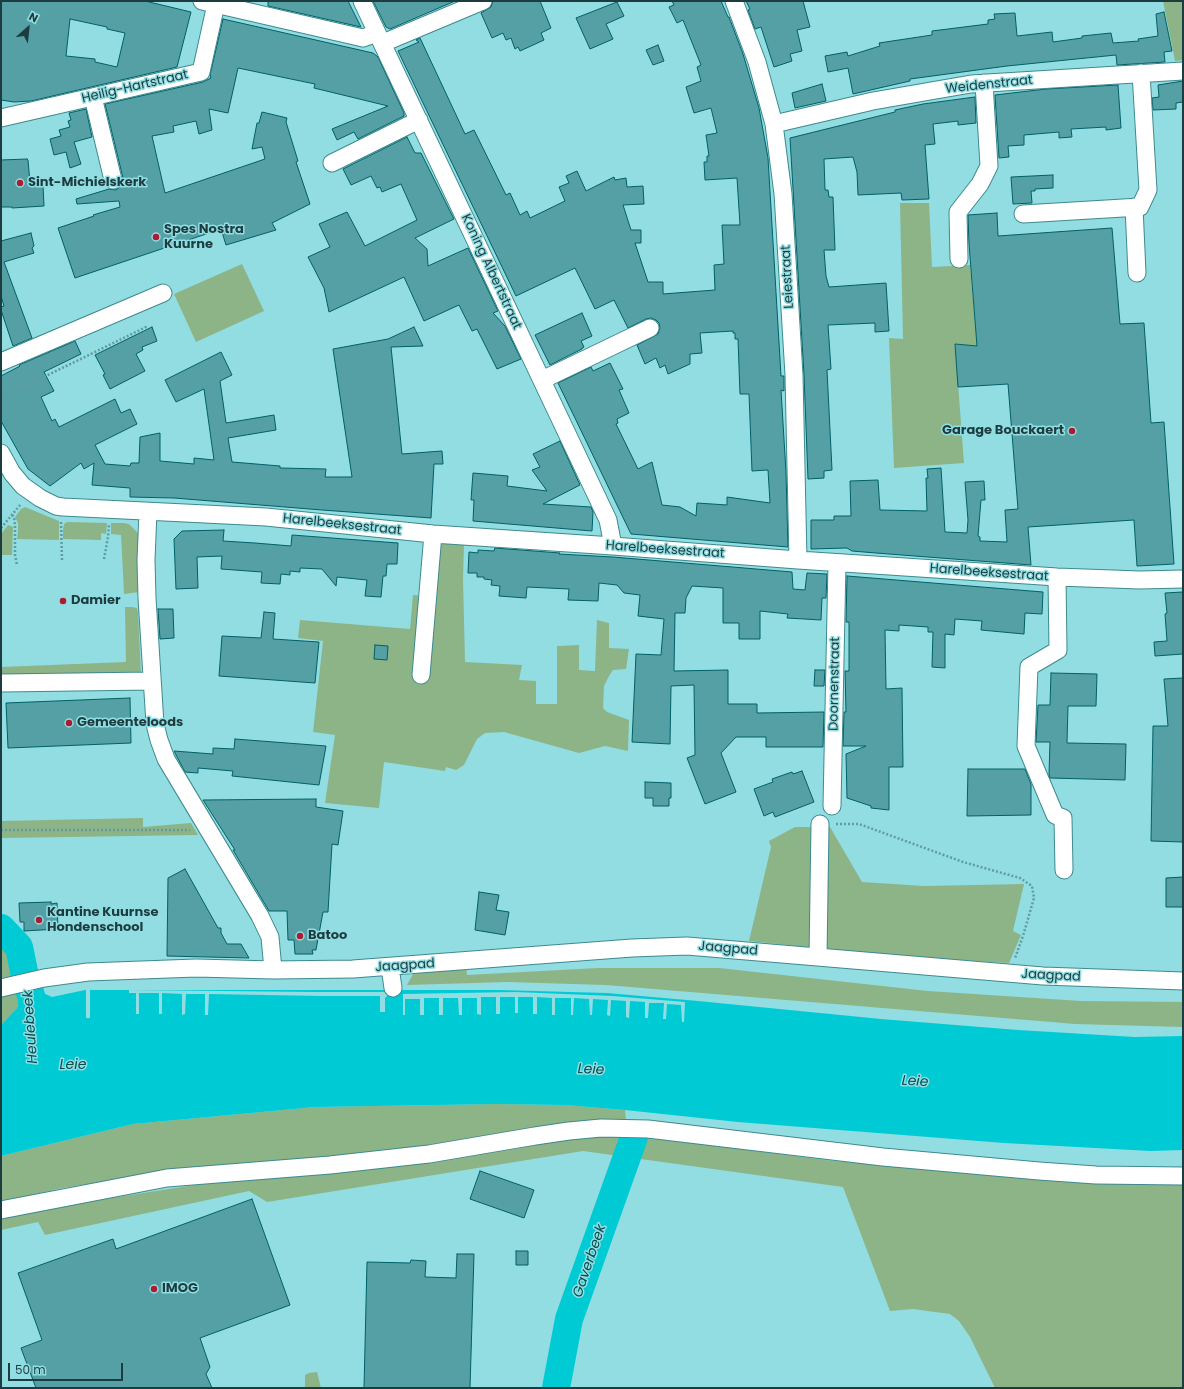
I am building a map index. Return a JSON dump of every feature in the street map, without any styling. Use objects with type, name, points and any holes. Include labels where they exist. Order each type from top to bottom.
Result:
[{"type":"street","name":"Koning Albertstraat","points":[[362,1],[608,520],[613,546]]},
{"type":"street","points":[[209,2],[363,38],[380,38],[483,1]]},
{"type":"street","name":"Leiestraat","points":[[734,1],[757,62],[774,124],[783,194],[794,375],[798,560]]},
{"type":"street","name":"Heilig-Hartstraat","points":[[1,118],[201,72],[209,2]]},
{"type":"street","name":"Weidenstraat","points":[[774,124],[873,101],[971,84],[1183,71]]},
{"type":"street","points":[[1023,214],[1140,207],[1148,190],[1141,73]]},
{"type":"street","points":[[959,259],[958,212],[980,184],[989,166],[984,83]]},
{"type":"street","points":[[93,97],[113,180]]},
{"type":"street","points":[[332,163],[419,120]]},
{"type":"street","points":[[1134,207],[1137,273]]},
{"type":"street","points":[[1,362],[163,293]]},
{"type":"street","points":[[542,380],[650,328]]},
{"type":"street","name":"Harelbeeksestraat","points":[[1,453],[12,473],[23,486],[40,498],[56,506],[64,507],[266,517],[433,534],[837,563],[1057,577],[1183,580]]},
{"type":"street","points":[[148,512],[146,560],[155,724],[159,740],[166,759],[260,916],[270,937],[273,970]]},
{"type":"street","points":[[420,675],[433,534]]},
{"type":"street","name":"Doornenstraat","points":[[832,806],[837,563]]},
{"type":"street","points":[[1057,577],[1058,650],[1029,667],[1026,746],[1055,815],[1063,818],[1064,870]]},
{"type":"street","points":[[1,684],[152,681]]},
{"type":"street","points":[[818,957],[820,824]]},
{"type":"street","name":"Jaagpad","points":[[4,987],[44,978],[97,972],[196,968],[347,970],[632,948],[687,946],[1009,974],[1183,981]]},
{"type":"street","points":[[390,967],[393,988]]},
{"type":"street","points":[[1,1210],[167,1178],[330,1165],[414,1156],[568,1131],[601,1128],[648,1129],[883,1157],[1040,1171],[1096,1175],[1183,1176]]},
{"type":"path","points":[[1,398],[148,326]]},
{"type":"path","points":[[1,528],[32,492]]},
{"type":"path","points":[[62,560],[61,521],[64,507]]},
{"type":"path","points":[[104,559],[108,537],[109,509]]},
{"type":"path","points":[[12,515],[14,517],[15,524],[15,555],[17,565]]},
{"type":"path","points":[[1,830],[195,830],[204,824]]},
{"type":"path","points":[[820,824],[859,824],[963,862],[1020,878],[1032,886],[1034,898],[1023,936],[1009,974]]},
{"type":"green space","points":[[1163,1],[1183,1],[1183,60],[1175,61]]},
{"type":"green space","points":[[900,203],[929,203],[932,267],[970,265],[977,346],[955,344],[964,463],[894,468],[889,338],[903,339]]},
{"type":"green space","points":[[242,264],[264,311],[196,342],[174,294]]},
{"type":"green space","points":[[25,507],[59,521],[59,540],[17,539],[18,523],[15,517],[21,509]]},
{"type":"green space","points":[[67,522],[107,523],[106,534],[101,533],[101,540],[63,539],[64,524]]},
{"type":"green space","points":[[111,523],[129,524],[138,533],[139,592],[124,594],[121,535],[111,534]]},
{"type":"green space","points":[[8,525],[13,527],[12,555],[1,555],[1,534]]},
{"type":"green space","points":[[429,541],[464,544],[463,579],[465,662],[522,665],[519,680],[536,681],[536,704],[557,704],[557,646],[579,645],[579,670],[595,671],[597,620],[609,623],[609,648],[629,649],[626,669],[613,670],[604,686],[603,708],[607,712],[629,720],[628,751],[605,746],[579,753],[504,732],[485,733],[477,739],[464,765],[456,770],[446,767],[445,771],[384,762],[379,808],[325,803],[335,735],[313,732],[323,641],[298,638],[300,620],[410,629],[413,595],[425,596]]},
{"type":"green space","points":[[125,607],[137,608],[141,674],[1,680],[1,667],[126,662]]},
{"type":"green space","points":[[143,818],[143,827],[191,823],[198,835],[1,838],[1,821]]},
{"type":"green space","points":[[795,827],[830,827],[862,882],[924,886],[1024,884],[1013,931],[1021,935],[1009,963],[908,957],[749,941],[771,847],[769,841]]},
{"type":"green space","points":[[1,938],[9,952],[14,966],[16,979],[1,983]]},
{"type":"green space","points":[[466,966],[467,975],[598,968],[719,968],[928,991],[1081,1001],[1183,1002],[1183,1027],[1075,1024],[606,985],[507,982],[407,985],[413,974]]},
{"type":"green space","points":[[21,989],[23,995],[17,1008],[1,1025],[1,994]]},
{"type":"green space","points":[[496,1104],[565,1105],[625,1110],[626,1121],[386,1153],[184,1169],[62,1188],[1,1202],[1,1156],[133,1124],[315,1107]]},
{"type":"green space","points":[[603,1134],[653,1138],[834,1161],[1073,1181],[1183,1182],[1183,1388],[995,1388],[970,1337],[959,1321],[950,1314],[913,1309],[890,1311],[843,1187],[583,1151],[267,1202],[249,1191],[45,1235],[38,1222],[1,1230],[1,1215],[227,1180],[290,1177],[369,1170],[464,1154]]},
{"type":"green space","points":[[317,1372],[321,1388],[305,1388],[305,1375]]},
{"type":"water","name":"Leie","points":[[85,990],[499,990],[607,993],[881,1019],[1018,1030],[1135,1037],[1183,1036],[1183,1150],[1150,1151],[1004,1143],[738,1122],[565,1105],[496,1104],[315,1107],[133,1124],[1,1156],[1,1025],[17,1008],[23,995],[41,992],[52,997]]},
{"type":"pier","points":[[86,988],[90,988],[90,1018],[86,1018]]},
{"type":"pier","points":[[129,990],[389,992],[385,998],[385,1012],[380,1012],[380,996],[209,994],[208,1015],[205,1015],[205,994],[186,994],[185,1014],[182,1015],[182,994],[162,993],[162,1014],[159,1014],[159,993],[139,993],[139,1014],[136,1014],[136,993],[129,993]]},
{"type":"pier","points":[[515,992],[612,996],[685,1002],[684,1022],[682,1022],[681,1005],[667,1004],[666,1019],[663,1019],[664,1003],[649,1003],[648,1018],[645,1018],[645,1002],[630,1001],[629,1018],[626,1017],[626,1001],[611,1000],[610,1016],[607,1015],[608,1000],[593,999],[592,1015],[590,1015],[589,999],[574,998],[573,1015],[571,1015],[571,998],[555,998],[555,1015],[552,1015],[552,998],[537,997],[537,1014],[533,1014],[533,997],[518,997],[518,1013],[515,1013],[515,997],[500,997],[500,1014],[496,1014],[496,997],[481,997],[481,1015],[477,1014],[477,998],[462,998],[462,1015],[459,1015],[458,998],[443,998],[443,1015],[439,1015],[439,998],[424,998],[424,1015],[420,1015],[420,999],[405,999],[405,1015],[403,1015],[403,994]]},
{"type":"building","points":[[1,1],[145,1],[191,12],[177,67],[31,101],[14,102],[1,100]],"holes":[[[70,19],[107,27],[107,29],[125,33],[117,67],[95,62],[95,59],[66,56]]]},
{"type":"building","points":[[268,1],[348,1],[361,27],[268,6]]},
{"type":"building","points":[[373,1],[455,1],[390,29],[386,27]]},
{"type":"building","points":[[493,1],[540,1],[551,28],[541,33],[544,40],[520,51],[518,47],[515,49],[511,38],[506,40],[503,33],[492,38],[481,13],[491,7]]},
{"type":"building","points":[[672,1],[721,1],[729,17],[743,54],[759,108],[768,158],[781,376],[784,376],[784,391],[781,390],[786,472],[788,547],[631,534],[558,383],[591,367],[593,371],[610,363],[623,389],[619,390],[629,413],[617,419],[618,423],[616,424],[638,469],[652,462],[662,505],[680,507],[696,516],[697,503],[727,505],[727,497],[770,503],[768,470],[752,471],[749,394],[740,394],[738,339],[735,339],[735,333],[733,333],[733,331],[700,333],[702,353],[690,354],[690,364],[668,374],[665,365],[660,368],[656,358],[645,364],[637,345],[658,334],[660,328],[659,323],[651,318],[628,328],[614,300],[595,309],[575,268],[516,296],[398,51],[419,42],[416,40],[420,38],[465,134],[474,130],[506,195],[510,193],[520,215],[527,211],[530,218],[565,201],[559,187],[569,183],[566,176],[577,171],[586,191],[614,177],[615,180],[626,178],[627,187],[643,186],[644,204],[623,205],[631,230],[641,230],[641,243],[635,243],[648,282],[663,282],[663,294],[715,290],[714,265],[724,264],[722,225],[740,225],[737,178],[705,180],[704,162],[707,162],[707,156],[709,156],[706,135],[717,133],[711,108],[694,113],[686,87],[701,81],[697,67],[701,65],[683,20],[677,23],[669,7],[674,5]]},
{"type":"building","points":[[746,1],[803,1],[810,27],[797,30],[802,51],[790,54],[792,61],[774,67],[761,27],[755,29],[748,10],[750,9]]},
{"type":"building","points":[[617,2],[624,16],[606,24],[613,39],[590,49],[576,18]]},
{"type":"building","points":[[1164,12],[1172,51],[1164,52],[1165,62],[1117,65],[1116,55],[1007,66],[910,79],[910,81],[853,94],[848,68],[828,72],[825,56],[847,52],[848,56],[880,46],[879,43],[932,35],[932,31],[988,24],[988,20],[995,19],[994,14],[1015,13],[1017,36],[1052,32],[1053,42],[1082,38],[1082,36],[1111,33],[1113,43],[1139,41],[1138,39],[1158,36],[1156,14]]},
{"type":"building","points":[[223,19],[373,53],[378,57],[404,113],[404,116],[358,139],[354,132],[337,140],[332,129],[388,106],[314,88],[315,84],[238,68],[228,113],[209,109],[212,130],[199,134],[196,121],[173,126],[174,132],[152,136],[165,193],[265,159],[262,147],[252,149],[257,123],[259,123],[262,112],[287,118],[286,122],[298,161],[296,162],[310,204],[272,223],[276,230],[226,245],[221,229],[75,278],[58,228],[120,207],[119,201],[77,204],[76,199],[109,189],[116,190],[122,183],[123,178],[105,104],[203,82],[211,78],[210,75]]},
{"type":"building","points":[[658,45],[664,61],[653,65],[646,50]]},
{"type":"building","points":[[1183,81],[1183,102],[1176,103],[1176,109],[1153,110],[1152,98],[1159,97],[1158,85]]},
{"type":"building","points":[[822,84],[826,101],[795,108],[792,93]]},
{"type":"building","points":[[1118,85],[1121,128],[1106,130],[1106,127],[1071,129],[1072,137],[1059,138],[1059,132],[1024,135],[1024,145],[1008,146],[1009,157],[999,158],[995,95],[1046,89]]},
{"type":"building","points":[[975,97],[976,123],[958,125],[958,121],[933,124],[935,144],[925,145],[929,199],[902,200],[901,193],[858,195],[857,172],[853,157],[824,159],[825,190],[828,190],[829,197],[833,197],[835,250],[824,250],[826,276],[829,287],[886,283],[889,331],[875,332],[875,323],[828,325],[831,369],[827,370],[832,470],[824,471],[824,478],[808,479],[804,375],[790,138],[895,112],[895,110],[923,104]]},
{"type":"building","points":[[86,109],[92,137],[74,142],[81,164],[70,168],[66,152],[54,155],[50,139],[61,136],[59,130],[70,127],[68,121],[71,120],[69,113]]},
{"type":"building","points":[[407,137],[415,153],[421,153],[454,219],[415,238],[427,249],[428,266],[468,248],[498,311],[493,313],[505,326],[521,359],[497,369],[477,329],[472,331],[459,305],[424,321],[404,277],[329,312],[324,288],[308,257],[330,247],[319,224],[347,212],[365,246],[417,220],[401,184],[382,192],[380,187],[377,188],[371,176],[351,185],[343,169]]},
{"type":"building","name":"Sint-Michielskerk","points":[[27,159],[30,183],[38,177],[43,185],[44,206],[12,208],[1,207],[1,160]]},
{"type":"building","points":[[1053,175],[1053,188],[1035,189],[1035,191],[1031,191],[1032,203],[1013,204],[1011,177]]},
{"type":"building","points":[[997,213],[998,236],[1112,228],[1120,324],[1144,323],[1151,423],[1164,422],[1174,564],[1137,566],[1134,520],[1028,527],[1031,565],[852,551],[847,548],[811,549],[811,520],[834,520],[834,516],[851,516],[850,481],[878,480],[880,510],[927,511],[927,469],[941,468],[945,532],[967,533],[968,520],[965,482],[984,481],[985,500],[981,500],[978,536],[980,537],[980,541],[1007,542],[1005,510],[1018,509],[1008,384],[958,387],[955,344],[977,346],[968,215]]},
{"type":"building","points":[[31,233],[34,246],[32,248],[34,253],[4,262],[32,338],[13,346],[1,310],[1,307],[4,306],[1,296],[1,241]]},
{"type":"building","points":[[582,313],[592,336],[581,341],[584,347],[582,349],[550,365],[535,335]]},
{"type":"building","points":[[152,327],[157,341],[142,347],[143,350],[136,354],[145,371],[110,389],[103,375],[105,374],[95,355]]},
{"type":"building","points":[[414,327],[423,346],[391,347],[402,454],[442,451],[443,464],[434,464],[431,518],[174,498],[130,497],[130,488],[92,485],[94,463],[84,469],[81,463],[50,486],[28,469],[1,421],[1,376],[20,366],[19,365],[75,341],[81,354],[44,372],[54,391],[41,397],[52,421],[55,419],[59,427],[115,399],[121,413],[130,409],[137,424],[95,445],[105,464],[130,466],[131,463],[139,463],[140,437],[160,433],[160,461],[194,464],[194,458],[214,460],[204,389],[176,402],[165,380],[221,352],[232,375],[220,381],[226,423],[274,415],[276,430],[228,438],[232,462],[280,466],[280,468],[326,469],[325,477],[352,477],[333,349],[388,339]]},
{"type":"building","points":[[560,441],[580,485],[543,504],[591,507],[593,512],[592,531],[473,521],[474,500],[471,500],[473,473],[508,476],[507,486],[547,491],[532,470],[540,467],[533,454]]},
{"type":"building","points":[[224,530],[223,541],[291,546],[292,535],[398,543],[397,564],[387,564],[386,576],[383,576],[381,597],[365,596],[367,580],[337,577],[336,586],[322,569],[300,568],[300,572],[290,571],[290,575],[281,574],[280,584],[261,583],[262,572],[221,569],[222,556],[197,557],[198,588],[176,589],[174,539],[182,531]]},
{"type":"building","points":[[495,548],[792,572],[793,589],[805,590],[807,573],[827,574],[826,598],[822,598],[821,620],[787,618],[788,614],[760,611],[760,639],[739,639],[739,623],[723,623],[723,588],[692,586],[686,598],[685,613],[675,613],[674,671],[728,670],[728,704],[757,704],[757,713],[824,712],[823,747],[766,747],[766,737],[736,737],[721,753],[736,792],[705,804],[687,758],[695,755],[694,685],[671,686],[670,744],[632,742],[636,654],[661,655],[664,619],[638,616],[640,595],[624,593],[617,585],[599,583],[598,601],[568,600],[569,589],[527,587],[526,598],[499,596],[500,586],[491,585],[492,580],[484,579],[484,577],[477,577],[477,573],[468,573],[469,552],[478,553],[478,550],[494,551]]},
{"type":"building","points":[[847,576],[1043,592],[1042,614],[1025,613],[1024,634],[981,630],[982,621],[955,619],[954,635],[945,634],[945,668],[932,667],[933,632],[928,632],[928,627],[899,625],[899,631],[885,630],[886,689],[902,688],[903,767],[889,767],[889,810],[871,808],[871,806],[847,798],[846,754],[866,746],[843,746],[844,712],[846,712],[845,671],[849,671],[849,622],[846,622]]},
{"type":"building","points":[[1183,592],[1183,654],[1155,656],[1154,642],[1167,641],[1165,593]]},
{"type":"building","points":[[158,609],[173,609],[174,638],[160,639]]},
{"type":"building","points":[[264,612],[275,613],[273,639],[319,642],[315,683],[219,676],[222,636],[261,638]]},
{"type":"building","points":[[375,645],[388,646],[387,660],[374,659]]},
{"type":"building","points":[[815,670],[825,670],[824,686],[814,686]]},
{"type":"building","points":[[1051,673],[1097,674],[1096,706],[1068,706],[1067,743],[1126,744],[1125,780],[1050,778],[1050,742],[1036,742],[1038,705],[1050,705]]},
{"type":"building","points":[[1183,678],[1183,842],[1151,841],[1153,726],[1168,726],[1164,679]]},
{"type":"building","name":"Gemeenteloods","points":[[130,698],[131,743],[8,748],[6,703]]},
{"type":"building","points":[[235,739],[326,746],[319,785],[232,776],[233,771],[198,768],[198,773],[185,772],[174,751],[213,754],[213,748],[234,749]]},
{"type":"building","points":[[968,769],[1025,769],[1031,784],[1031,815],[967,816]]},
{"type":"building","points":[[802,771],[814,802],[775,817],[773,812],[764,816],[754,789],[773,782],[772,779],[792,772],[793,774]]},
{"type":"building","points":[[645,782],[671,783],[671,798],[669,798],[669,806],[653,806],[653,798],[645,798]]},
{"type":"building","points":[[316,799],[316,807],[343,811],[338,845],[332,844],[328,912],[323,912],[316,950],[312,950],[313,954],[295,954],[294,940],[288,940],[287,911],[269,911],[233,850],[235,850],[203,800]]},
{"type":"building","points":[[185,869],[218,928],[221,928],[221,933],[227,944],[241,944],[249,958],[167,956],[168,878]]},
{"type":"building","points":[[1183,877],[1183,907],[1166,907],[1166,878]]},
{"type":"building","points":[[479,892],[499,895],[496,910],[509,912],[505,935],[475,930]]},
{"type":"building","name":"Kantine Kuurnse Hondenschool","points":[[51,902],[51,904],[57,903],[58,929],[24,931],[24,922],[20,922],[19,903]]},
{"type":"building","points":[[480,1171],[534,1190],[524,1218],[470,1199]]},
{"type":"building","name":"IMOG","points":[[252,1199],[290,1305],[200,1338],[210,1367],[206,1374],[212,1388],[36,1388],[21,1348],[42,1340],[18,1273],[113,1239],[116,1249]]},
{"type":"building","points":[[516,1251],[528,1251],[528,1265],[516,1265]]},
{"type":"building","points":[[457,1254],[474,1254],[470,1388],[364,1388],[367,1262],[410,1263],[411,1260],[426,1261],[425,1277],[456,1278]]},
{"type":"waterway","name":"Heulebeek","points":[[1,928],[19,947],[25,976],[32,999],[33,1031]]},
{"type":"waterway","name":"Gaverbeek","points":[[556,1388],[569,1319],[634,1137]]},
{"type":"place","name":"Sint-Michielskerk","points":[[20,183]]},
{"type":"place","name":"Spes Nostra Kuurne","points":[[156,237]]},
{"type":"place","name":"Garage Bouckaert","points":[[1072,431]]},
{"type":"place","name":"Damier","points":[[63,601]]},
{"type":"place","name":"Gemeenteloods","points":[[69,723]]},
{"type":"place","name":"Kantine Kuurnse Hondenschool","points":[[39,920]]},
{"type":"place","name":"Batoo","points":[[300,936]]},
{"type":"place","name":"IMOG","points":[[154,1289]]}]
